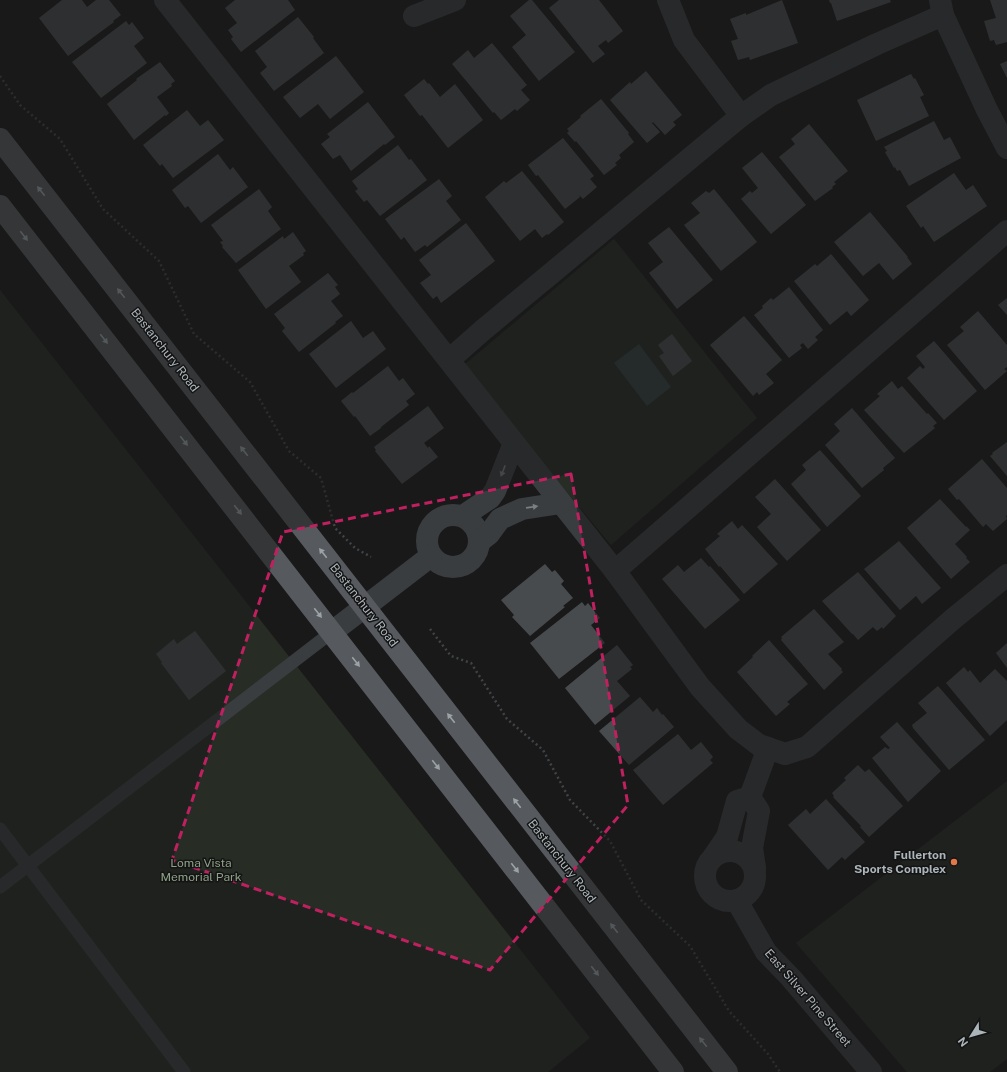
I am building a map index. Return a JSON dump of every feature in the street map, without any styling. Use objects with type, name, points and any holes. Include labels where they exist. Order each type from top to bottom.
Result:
[{"type":"main road","name":"Bastanchury Road","points":[[0,138],[727,1072]]},
{"type":"main road","points":[[0,206],[673,1072]]},
{"type":"street","points":[[165,0],[615,571],[700,686],[738,729],[760,745],[784,754],[807,747],[953,619],[1007,575]]},
{"type":"street","points":[[414,16],[455,0]]},
{"type":"street","points":[[668,0],[684,40],[741,116]]},
{"type":"street","points":[[449,360],[489,325],[741,116],[771,94],[877,44],[942,8],[987,110],[1007,148]]},
{"type":"street","points":[[615,571],[1007,230]]},
{"type":"street","points":[[463,516],[490,498],[495,491],[514,443]]},
{"type":"street","points":[[480,541],[489,534],[500,520],[522,509],[561,503]]},
{"type":"street","points":[[454,514],[463,516],[475,525],[480,541],[472,560],[465,564],[453,567],[444,566],[438,563],[431,556],[427,548],[426,539],[428,530],[435,521],[446,515],[454,514]]},
{"type":"street","points":[[332,632],[431,556]]},
{"type":"street","points":[[750,797],[768,748]]},
{"type":"street","points":[[750,797],[760,811],[752,848],[756,875],[755,884],[752,891],[746,897],[738,901],[728,902],[719,899],[710,891],[706,883],[705,873],[707,865],[727,837],[737,801],[750,797]]},
{"type":"street","points":[[714,856],[725,851],[734,850],[740,852],[750,860],[755,868]]},
{"type":"street","name":"East Silver Pine Street","points":[[738,901],[766,952],[791,978],[871,1072]]},
{"type":"lane","points":[[0,887],[332,632]]},
{"type":"lane","points":[[0,829],[184,1072]]},
{"type":"path","points":[[0,76],[20,105],[60,139],[103,209],[158,261],[194,334],[250,382],[289,451],[321,478],[335,528],[355,548],[371,557]]},
{"type":"path","points":[[430,629],[451,656],[471,663],[508,719],[543,750],[570,800],[610,841],[641,900],[690,946],[728,1011],[768,1054],[780,1072]]},
{"type":"highlighted area","points":[[571,474],[628,805],[490,970],[172,860],[283,532]]},
{"type":"green space","points":[[614,239],[757,418],[611,545],[525,442],[464,365]]},
{"type":"green space","name":"Loma Vista Memorial Park","points":[[0,290],[590,1038],[548,1072],[0,1072]]},
{"type":"green space","name":"Fullerton Sports Complex","points":[[1007,781],[1007,1059],[990,1072],[907,1072],[796,943]]},
{"type":"shaded area","points":[[639,344],[671,387],[647,406],[614,363]]},
{"type":"building","points":[[62,0],[82,0],[87,7],[96,0],[109,0],[121,15],[113,21],[114,22],[68,56],[39,18]]},
{"type":"building","points":[[235,0],[288,0],[295,10],[241,52],[231,39],[233,37],[228,30],[237,23],[225,8]]},
{"type":"building","points":[[529,0],[532,0],[575,52],[539,81],[512,47],[526,35],[510,16]]},
{"type":"building","points":[[559,0],[599,0],[623,31],[608,43],[606,40],[598,46],[605,54],[593,63],[549,8]]},
{"type":"building","points":[[782,0],[798,43],[750,60],[749,57],[738,60],[731,41],[738,39],[730,19],[746,13],[746,15]]},
{"type":"building","points":[[829,0],[890,0],[891,2],[837,21]]},
{"type":"building","points":[[990,0],[1007,0],[1007,42],[996,45],[994,40],[990,41],[984,21],[996,18]]},
{"type":"building","points":[[298,17],[314,37],[313,38],[324,53],[274,91],[260,73],[267,67],[255,51]]},
{"type":"building","points":[[126,21],[129,25],[132,22],[144,38],[134,46],[147,63],[101,98],[72,62]]},
{"type":"building","points":[[492,43],[527,85],[521,90],[530,100],[517,111],[515,109],[501,120],[494,112],[493,113],[452,64],[468,50],[474,58]]},
{"type":"building","points":[[336,56],[364,92],[330,119],[318,104],[300,118],[283,97]]},
{"type":"building","points":[[1007,61],[1007,78],[1000,64]]},
{"type":"building","points":[[160,62],[175,81],[171,84],[172,86],[157,97],[169,113],[134,140],[107,104],[137,80],[136,79]]},
{"type":"building","points":[[646,71],[682,115],[673,122],[676,125],[665,135],[653,122],[652,123],[660,132],[647,143],[610,100],[630,82],[631,84]]},
{"type":"building","points":[[911,74],[914,79],[915,78],[924,95],[920,97],[929,116],[876,141],[857,100]]},
{"type":"building","points":[[424,79],[440,97],[455,84],[483,120],[448,148],[404,95]]},
{"type":"building","points":[[601,99],[629,133],[628,134],[634,142],[619,155],[621,158],[615,163],[617,165],[604,175],[576,141],[575,142],[567,133],[569,131],[567,129],[581,117],[580,116]]},
{"type":"building","points":[[368,102],[395,137],[351,171],[340,155],[333,159],[321,144],[330,137],[327,134]]},
{"type":"building","points":[[187,110],[200,126],[208,120],[224,140],[173,178],[162,164],[160,166],[143,145]]},
{"type":"building","points":[[934,121],[944,140],[950,137],[961,158],[909,186],[900,170],[897,171],[895,167],[894,168],[885,152],[887,151],[884,147]]},
{"type":"building","points":[[809,124],[848,171],[834,182],[836,184],[832,187],[833,188],[815,201],[779,157],[795,144],[791,139]]},
{"type":"building","points":[[563,138],[594,176],[590,179],[597,187],[583,199],[579,195],[580,197],[565,209],[538,175],[536,176],[528,165]]},
{"type":"building","points":[[398,145],[427,180],[380,216],[367,200],[364,202],[355,191],[358,189],[352,181]]},
{"type":"building","points":[[762,152],[806,205],[771,234],[741,199],[750,191],[752,193],[758,188],[742,168]]},
{"type":"building","points":[[218,154],[230,170],[233,167],[248,187],[201,223],[188,206],[185,208],[172,190]]},
{"type":"building","points":[[522,171],[564,222],[542,238],[535,229],[520,241],[485,197],[504,181],[506,183]]},
{"type":"building","points":[[954,173],[966,190],[973,185],[987,206],[934,242],[923,226],[921,228],[906,206]]},
{"type":"building","points":[[439,179],[452,196],[446,201],[461,220],[427,247],[425,245],[415,252],[404,237],[401,240],[385,219]]},
{"type":"building","points":[[259,189],[272,207],[268,211],[281,229],[236,263],[222,247],[223,246],[220,242],[223,241],[211,225]]},
{"type":"building","points":[[714,189],[757,242],[721,271],[684,225],[700,213],[691,203],[706,191],[709,193]]},
{"type":"building","points":[[870,212],[908,257],[912,264],[893,280],[879,263],[863,276],[834,242]]},
{"type":"building","points":[[466,223],[495,261],[441,303],[437,296],[433,299],[420,283],[431,275],[419,260]]},
{"type":"building","points":[[669,227],[713,280],[677,309],[649,273],[663,262],[648,243]]},
{"type":"building","points":[[293,232],[306,251],[303,253],[304,255],[289,266],[301,282],[266,309],[238,270],[283,236],[284,239]]},
{"type":"building","points":[[831,254],[869,300],[851,316],[847,311],[830,325],[794,281],[815,264],[817,266]]},
{"type":"building","points":[[328,273],[338,285],[335,287],[340,294],[331,301],[343,316],[299,352],[282,331],[285,328],[274,314]]},
{"type":"building","points":[[789,287],[823,330],[815,337],[818,340],[808,349],[803,343],[800,345],[802,348],[789,358],[754,315],[763,308],[762,306],[771,298],[773,300]]},
{"type":"building","points":[[1007,298],[1007,315],[998,305]]},
{"type":"building","points":[[978,311],[1007,345],[1007,367],[1004,369],[1007,371],[985,390],[947,345],[964,331],[960,327]]},
{"type":"building","points":[[744,316],[782,360],[766,374],[774,383],[759,395],[757,392],[753,396],[710,345]]},
{"type":"building","points":[[351,321],[363,338],[373,331],[386,349],[336,388],[309,354]]},
{"type":"building","points":[[672,334],[692,361],[673,376],[659,356],[664,353],[658,345]]},
{"type":"building","points":[[934,341],[977,391],[944,420],[907,378],[920,366],[923,369],[925,367],[916,356]]},
{"type":"building","points":[[388,366],[399,381],[403,378],[415,394],[406,401],[409,405],[370,436],[355,416],[354,417],[341,401]]},
{"type":"building","points":[[892,381],[898,389],[902,386],[937,423],[933,426],[935,428],[904,453],[864,410],[880,396],[877,394]]},
{"type":"building","points":[[428,406],[444,428],[424,443],[428,448],[429,446],[438,457],[402,484],[375,451],[376,450],[374,447]]},
{"type":"building","points":[[852,408],[895,458],[883,468],[884,470],[862,488],[825,445],[840,431],[834,424]]},
{"type":"building","points":[[1007,442],[1007,476],[990,456]]},
{"type":"building","points":[[820,450],[861,496],[827,527],[791,484],[806,470],[802,465]]},
{"type":"building","points":[[982,459],[1007,488],[1007,519],[993,531],[986,524],[983,527],[959,499],[957,500],[948,489]]},
{"type":"building","points":[[775,479],[821,530],[787,561],[757,527],[771,514],[755,497]]},
{"type":"building","points":[[940,499],[970,530],[955,544],[970,562],[951,579],[907,528]]},
{"type":"building","points":[[732,521],[738,529],[742,525],[778,564],[744,594],[720,566],[719,567],[705,549],[720,536],[717,534]]},
{"type":"building","points":[[899,541],[941,588],[922,604],[916,596],[900,610],[864,569]]},
{"type":"building","points":[[701,558],[740,600],[705,629],[662,579],[678,565],[684,572]]},
{"type":"building","points":[[545,564],[552,572],[555,570],[564,581],[561,584],[573,598],[563,606],[565,607],[530,636],[512,617],[514,615],[501,600]]},
{"type":"building","points":[[858,572],[896,616],[883,629],[882,627],[877,631],[873,627],[858,640],[822,601]]},
{"type":"building","points":[[582,602],[585,606],[588,603],[600,618],[591,625],[605,643],[559,679],[530,643]]},
{"type":"building","points":[[814,609],[844,642],[828,654],[843,672],[824,690],[781,640],[781,637]]},
{"type":"building","points":[[195,631],[226,671],[189,700],[156,654],[174,639],[177,644]]},
{"type":"building","points":[[769,640],[808,684],[787,702],[790,704],[776,716],[737,672]]},
{"type":"building","points":[[1007,643],[1007,668],[996,653]]},
{"type":"building","points":[[617,645],[633,665],[630,667],[632,669],[617,681],[630,696],[595,725],[565,688]]},
{"type":"building","points":[[964,667],[968,672],[970,670],[980,683],[995,669],[1007,681],[1007,720],[990,736],[946,683]]},
{"type":"building","points":[[938,686],[985,740],[949,770],[912,725],[927,713],[918,703]]},
{"type":"building","points":[[640,697],[653,712],[657,708],[674,727],[629,765],[599,731]]},
{"type":"building","points":[[897,722],[941,771],[908,802],[872,758],[885,747],[888,749],[890,748],[880,737]]},
{"type":"building","points":[[678,734],[691,750],[701,742],[713,757],[710,760],[713,763],[663,805],[633,770]]},
{"type":"building","points":[[858,765],[865,772],[869,769],[903,806],[869,837],[860,827],[861,826],[833,797],[834,796],[832,793],[846,780],[844,778]]},
{"type":"building","points":[[826,799],[865,842],[845,860],[842,857],[828,870],[788,825],[806,809],[810,814]]},
{"type":"place","name":"Fullerton Sports Complex","points":[[954,862]]}]
